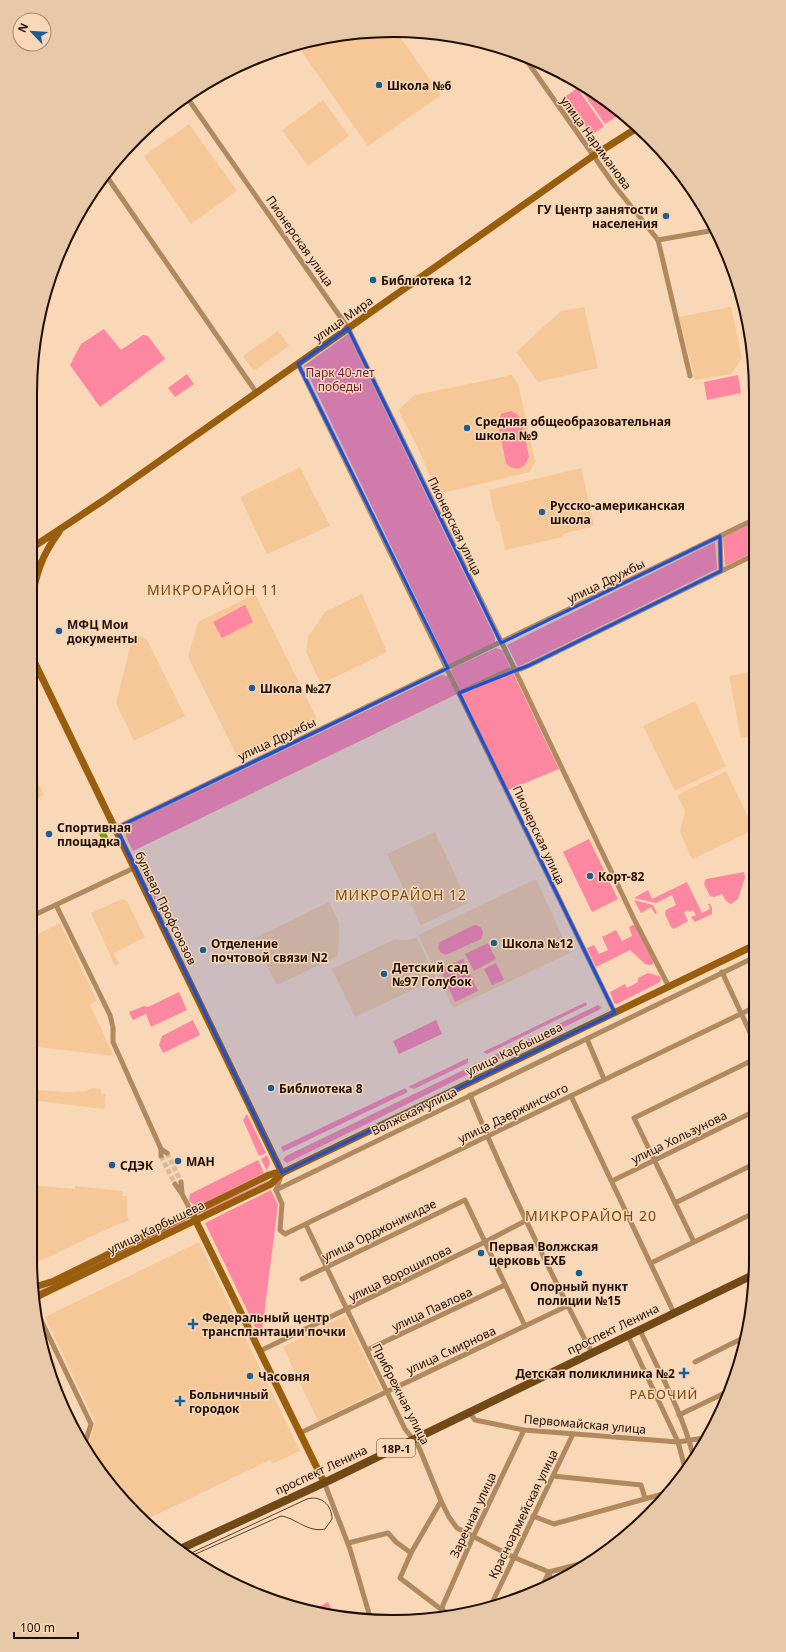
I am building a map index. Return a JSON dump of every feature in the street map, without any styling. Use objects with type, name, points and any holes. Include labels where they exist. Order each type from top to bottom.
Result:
[{"type":"main road","name":"проспект Ленина","points":[[184,1547],[413,1440],[748,1277]]},
{"type":"street","name":"улица Нариманова","points":[[529,64],[614,185],[658,240],[690,376]]},
{"type":"street","name":"Пионерская улица","points":[[190,101],[348,328],[515,670],[624,900],[669,987]]},
{"type":"street","name":"улица Мира","points":[[37,545],[62,529],[593,156],[634,130]]},
{"type":"street","points":[[109,179],[256,392]]},
{"type":"street","points":[[658,240],[709,231]]},
{"type":"street","name":"Пионерская улица","points":[[298,364],[448,668],[615,1013]]},
{"type":"street","name":"улица Дружбы","points":[[116,828],[749,522]]},
{"type":"street","name":"улица Мира","points":[[37,572],[48,546],[62,529]]},
{"type":"street","points":[[720,536],[722,571]]},
{"type":"street","points":[[459,693],[507,671],[530,665],[749,558]]},
{"type":"street","name":"бульвар Профсоюзов","points":[[37,667],[282,1173]]},
{"type":"street","points":[[37,914],[134,868]]},
{"type":"street","points":[[56,905],[110,1015],[113,1027],[113,1042],[161,1149],[161,1156]]},
{"type":"street","name":"улица Карбышева","points":[[38,1286],[54,1281],[194,1216],[271,1184],[282,1173],[749,948]]},
{"type":"street","name":"Волжская улица","points":[[276,1190],[749,960]]},
{"type":"street","points":[[722,972],[749,1031]]},
{"type":"street","name":"улица Дзержинского","points":[[276,1190],[282,1204],[280,1230],[285,1234],[749,1010]]},
{"type":"street","points":[[587,1038],[604,1079]]},
{"type":"street","points":[[694,1242],[634,1118],[749,1062]]},
{"type":"street","points":[[470,1095],[487,1137],[526,1220],[567,1306],[592,1353]]},
{"type":"street","points":[[571,1096],[674,1313]]},
{"type":"street","name":"улица Хользунова","points":[[612,1182],[749,1114]]},
{"type":"street","points":[[161,1149],[167,1153]]},
{"type":"street","points":[[269,1175],[275,1159]]},
{"type":"street","points":[[675,1203],[749,1166]]},
{"type":"street","points":[[276,1190],[282,1173]]},
{"type":"street","name":"улица Карбышева","points":[[39,1295],[194,1216],[269,1175],[282,1173]]},
{"type":"street","points":[[181,1182],[182,1194]]},
{"type":"street","points":[[175,1184],[194,1216],[324,1482],[349,1546],[369,1614]]},
{"type":"street","name":"улица Орджоникидзе","points":[[302,1279],[465,1200],[485,1242]]},
{"type":"street","points":[[651,1264],[749,1215]]},
{"type":"street","name":"улица Ворошилова","points":[[260,1351],[485,1242],[526,1220]]},
{"type":"street","name":"Прибрежная улица","points":[[306,1225],[405,1429],[418,1445],[449,1518],[457,1528],[473,1537],[513,1557],[549,1572]]},
{"type":"street","points":[[485,1242],[525,1326]]},
{"type":"street","name":"улица Павлова","points":[[367,1350],[505,1286]]},
{"type":"street","name":"улица Смирнова","points":[[300,1433],[567,1306]]},
{"type":"street","points":[[44,1325],[91,1424],[86,1439]]},
{"type":"street","points":[[640,1330],[690,1440],[692,1452]]},
{"type":"street","points":[[628,1336],[678,1442],[684,1464]]},
{"type":"street","points":[[695,1362],[739,1340]]},
{"type":"street","points":[[679,1415],[722,1394]]},
{"type":"street","name":"Первомайская улица","points":[[469,1412],[475,1420],[524,1430],[678,1442],[700,1439]]},
{"type":"street","name":"Заречная улица","points":[[442,1610],[473,1537],[524,1430]]},
{"type":"street","name":"Красноармейская улица","points":[[493,1600],[572,1434]]},
{"type":"street","points":[[553,1476],[641,1485],[645,1498]]},
{"type":"street","points":[[534,1516],[554,1524],[661,1494]]},
{"type":"street","points":[[441,1501],[400,1578],[442,1610]]},
{"type":"street","points":[[349,1546],[388,1533],[396,1542],[412,1553]]},
{"type":"street","points":[[545,1580],[549,1572],[573,1566]]},
{"type":"street","points":[[549,1572],[550,1578]]},
{"type":"highlighted area","points":[[348,328],[501,643],[720,536],[721,571],[530,665],[459,693],[615,1013],[282,1173],[116,828],[448,668],[298,364]]},
{"type":"shaded area","name":"Школа №6","points":[[400,37],[441,95],[368,146],[300,49],[347,40]]},
{"type":"shaded area","points":[[323,100],[349,136],[308,166],[282,130]]},
{"type":"shaded area","points":[[189,124],[237,191],[191,224],[144,156]]},
{"type":"shaded area","points":[[584,307],[598,368],[538,382],[516,352],[561,311]]},
{"type":"shaded area","points":[[731,307],[742,358],[731,374],[695,380],[679,317]]},
{"type":"shaded area","points":[[278,331],[289,346],[254,371],[243,356]]},
{"type":"shaded area","name":"Средняя общеобразовательная школа №9","points":[[512,375],[518,384],[535,461],[530,472],[438,494],[417,446],[398,410],[415,395]]},
{"type":"shaded area","points":[[300,467],[330,526],[267,554],[240,497]]},
{"type":"shaded area","name":"Русско-американская школа","points":[[581,468],[594,526],[563,534],[563,537],[505,550],[499,521],[496,521],[489,490]]},
{"type":"shaded area","name":"Школа №27","points":[[255,594],[317,719],[238,758],[188,657],[198,622]]},
{"type":"shaded area","points":[[362,594],[387,652],[321,684],[306,652],[308,637],[325,612]]},
{"type":"shaded area","points":[[140,636],[147,640],[185,716],[134,741],[116,703],[132,640]]},
{"type":"shaded area","points":[[749,672],[749,737],[741,738],[729,676]]},
{"type":"shaded area","points":[[695,701],[726,766],[675,791],[643,726]]},
{"type":"shaded area","points":[[726,771],[749,819],[749,832],[692,859],[680,832],[685,811],[677,795]]},
{"type":"shaded area","points":[[37,780],[44,795],[37,799]]},
{"type":"shaded area","points":[[105,831],[112,845],[106,848],[99,834]]},
{"type":"shaded area","points":[[435,832],[468,903],[421,925],[387,854]]},
{"type":"shaded area","name":"Школа №12","points":[[536,879],[570,953],[453,1008],[418,935]]},
{"type":"shaded area","points":[[122,899],[127,901],[145,937],[114,953],[119,964],[115,966],[91,913]]},
{"type":"shaded area","points":[[329,902],[339,923],[338,956],[277,985],[253,939]]},
{"type":"shaded area","points":[[60,923],[97,1001],[90,1005],[114,1056],[37,1047],[37,934]]},
{"type":"shaded area","name":"Детский сад №97 Голубок","points":[[417,938],[436,979],[355,1017],[332,969],[395,939],[404,940]]},
{"type":"shaded area","points":[[92,1088],[101,1089],[101,1094],[106,1094],[104,1109],[37,1101],[37,1090],[68,1092],[85,1091]]},
{"type":"shaded area","points":[[37,1186],[75,1189],[75,1186],[123,1191],[122,1196],[127,1196],[127,1216],[129,1220],[37,1262]]},
{"type":"shaded area","name":"Больничный городок","points":[[199,1242],[300,1451],[272,1464],[270,1460],[149,1518],[125,1494],[97,1457],[89,1444],[95,1422],[45,1317]]},
{"type":"shaded area","points":[[345,1316],[381,1390],[318,1421],[283,1347]]},
{"type":"shaded area","points":[[49,1350],[58,1369],[56,1372]]},
{"type":"green space","points":[[577,88],[578,89],[604,126],[592,135],[565,97]]},
{"type":"green space","points":[[584,94],[591,97],[617,116],[605,124]]},
{"type":"green space","points":[[104,329],[121,350],[143,335],[148,336],[165,359],[100,407],[70,365],[81,344]]},
{"type":"green space","name":"Парк 40-лет победы","points":[[348,334],[495,637],[495,643],[449,666],[304,366]]},
{"type":"green space","points":[[187,374],[194,384],[175,397],[168,388]]},
{"type":"green space","points":[[738,375],[741,393],[707,400],[704,382]]},
{"type":"green space","points":[[511,411],[517,414],[522,422],[529,457],[524,466],[519,468],[512,468],[506,463],[498,424],[501,414]]},
{"type":"green space","points":[[749,525],[749,554],[725,566],[723,537]]},
{"type":"green space","points":[[715,542],[717,569],[518,667],[507,645]]},
{"type":"green space","points":[[245,605],[253,622],[222,638],[213,622]]},
{"type":"green space","points":[[496,648],[502,650],[559,769],[508,790],[451,671],[453,668]]},
{"type":"green space","points":[[441,675],[448,676],[457,694],[133,851],[126,835],[126,828],[128,825]]},
{"type":"green space","name":"Корт-82","points":[[589,839],[618,899],[592,912],[563,852]]},
{"type":"green space","points":[[134,855],[138,856],[156,895],[155,900]]},
{"type":"green space","points":[[744,872],[745,877],[738,899],[731,904],[726,901],[722,894],[714,897],[710,896],[704,884],[706,879]]},
{"type":"green space","points":[[687,882],[702,913],[710,909],[708,904],[710,904],[712,914],[695,922],[691,917],[696,915],[693,910],[689,912],[688,910],[684,912],[688,921],[674,929],[671,927],[665,914],[666,910],[676,905],[672,895],[656,903],[634,898],[648,890],[652,899]]},
{"type":"green space","points":[[634,900],[653,905],[657,913],[655,914],[651,907],[641,913]]},
{"type":"green space","points":[[474,925],[479,926],[483,931],[481,939],[446,955],[440,952],[438,947],[440,942]]},
{"type":"green space","points":[[633,925],[635,926],[653,961],[653,964],[645,964],[630,950],[596,967],[587,948],[594,945],[599,954],[608,950],[602,937],[616,930],[622,941],[632,936],[629,927]]},
{"type":"green space","points":[[488,943],[496,959],[474,971],[465,954]]},
{"type":"green space","points":[[463,959],[478,991],[455,1002],[440,969]]},
{"type":"green space","points":[[496,963],[504,980],[492,985],[484,969]]},
{"type":"green space","points":[[648,973],[659,976],[661,978],[660,982],[617,1004],[614,1003],[610,992],[625,984],[627,988],[638,982],[638,978]]},
{"type":"green space","points":[[179,992],[187,1010],[151,1027],[146,1014],[133,1020],[129,1012],[144,1006],[148,1007]]},
{"type":"green space","points":[[586,1002],[587,1005],[487,1054],[483,1052]]},
{"type":"green space","points":[[598,1005],[602,1007],[599,1010],[287,1163],[283,1160],[286,1156]]},
{"type":"green space","points":[[193,1020],[200,1035],[163,1053],[159,1045],[162,1036]]},
{"type":"green space","points":[[436,1020],[442,1034],[399,1054],[393,1041]]},
{"type":"green space","points":[[468,1058],[468,1063],[414,1089],[408,1087]]},
{"type":"green space","points":[[405,1088],[408,1092],[283,1152],[281,1147]]},
{"type":"green space","points":[[247,1114],[266,1153],[259,1156],[243,1120]]},
{"type":"green space","points":[[267,1155],[270,1162],[267,1171],[261,1159]]},
{"type":"green space","points":[[258,1160],[264,1173],[199,1206],[195,1206],[189,1201],[190,1194]]},
{"type":"green space","points":[[268,1181],[203,1213],[203,1211]]},
{"type":"green space","points":[[271,1190],[278,1205],[261,1339],[205,1223]]},
{"type":"green space","points":[[185,1220],[186,1222],[39,1293],[39,1290]]},
{"type":"green space","points":[[328,1602],[331,1609],[324,1608],[319,1607]]},
{"type":"tunnel","points":[[167,1153],[181,1182]]},
{"type":"tunnel","points":[[161,1156],[175,1184]]},
{"type":"tram line","points":[[192,1553],[307,1499],[317,1498],[325,1502],[332,1514],[332,1519],[325,1529],[319,1530],[281,1516],[194,1555]]},
{"type":"place","name":"Школа №6","points":[[379,85]]},
{"type":"place","name":"ГУ Центр занятости населения","points":[[666,216]]},
{"type":"place","name":"Библиотека 12","points":[[373,280]]},
{"type":"place","name":"Средняя общеобразовательная школа №9","points":[[467,428]]},
{"type":"place","name":"Русско-американская школа","points":[[542,512]]},
{"type":"place","name":"МФЦ Мои документы","points":[[59,631]]},
{"type":"place","name":"Школа №27","points":[[252,688]]},
{"type":"place","name":"Спортивная площадка","points":[[49,834]]},
{"type":"place","name":"Корт-82","points":[[590,876]]},
{"type":"place","name":"Школа №12","points":[[494,943]]},
{"type":"place","name":"Отделение почтовой связи N2","points":[[203,950]]},
{"type":"place","name":"Детский сад №97 Голубок","points":[[384,974]]},
{"type":"place","name":"Библиотека 8","points":[[271,1088]]},
{"type":"place","name":"МАН","points":[[178,1161]]},
{"type":"place","name":"СДЭК","points":[[112,1165]]},
{"type":"place","name":"Первая Волжская церковь ЕХБ","points":[[481,1253]]},
{"type":"place","name":"Опорный пункт полиции №15","points":[[579,1273]]},
{"type":"place","name":"Федеральный центр трансплантации почки","points":[[193,1324]]},
{"type":"place","name":"Детская поликлиника №2","points":[[684,1373]]},
{"type":"place","name":"Часовня","points":[[250,1376]]},
{"type":"place","name":"Больничный городок","points":[[180,1401]]},
{"type":"district","name":"МИКРОРАЙОН 11","points":[[213,589]]},
{"type":"district","name":"МИКРОРАЙОН 12","points":[[401,894]]},
{"type":"district","name":"МИКРОРАЙОН 20","points":[[591,1215]]},
{"type":"district","name":"РАБОЧИЙ","points":[[664,1394]]}]
